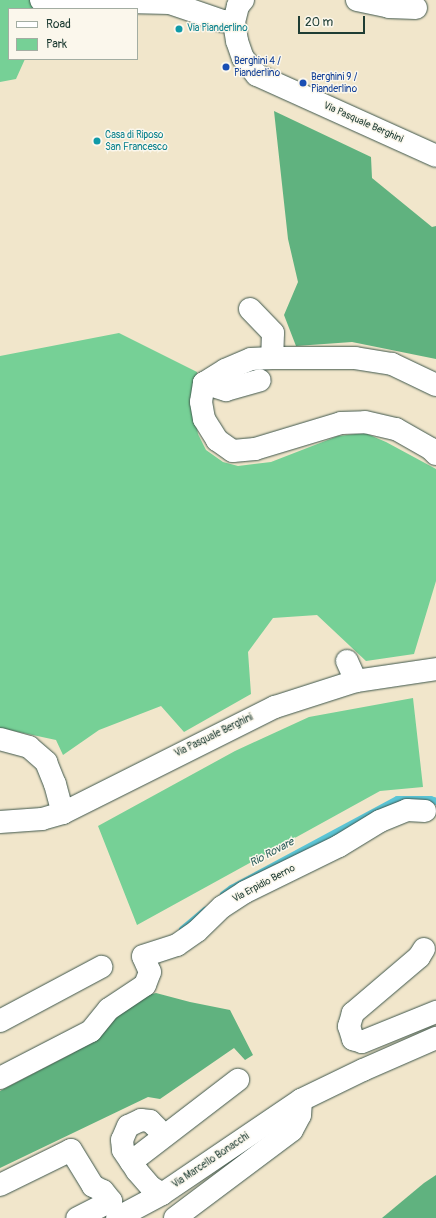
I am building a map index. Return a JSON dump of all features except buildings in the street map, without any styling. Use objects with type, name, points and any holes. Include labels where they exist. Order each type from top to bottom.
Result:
[{"type":"street","points":[[41,0],[50,3],[82,0],[170,3],[223,21],[234,22]]},
{"type":"street","name":"Via Pasquale Berghini","points":[[242,0],[238,6],[234,22],[237,41],[243,58],[258,75],[436,156]]},
{"type":"street","points":[[356,0],[389,7],[416,8]]},
{"type":"street","points":[[250,309],[273,333],[272,358]]},
{"type":"street","points":[[436,385],[392,364],[355,358],[272,358],[251,360],[225,370],[204,383],[201,402],[204,419],[217,440],[233,451],[262,448],[341,423],[365,422],[396,429],[431,449],[436,454]]},
{"type":"street","points":[[204,383],[226,390],[260,380]]},
{"type":"street","points":[[347,661],[356,681]]},
{"type":"street","name":"Via Pasquale Berghini","points":[[0,822],[42,819],[63,813],[275,706],[356,681],[436,669]]},
{"type":"street","points":[[0,740],[29,747],[46,762],[55,784],[63,813]]},
{"type":"street","name":"Via Erpidio Berno","points":[[0,1078],[91,1031],[109,1009],[145,985],[150,972],[143,956],[177,945],[197,932],[222,907],[245,892],[339,846],[380,821],[407,810],[425,811]]},
{"type":"street","points":[[424,950],[419,957],[352,1013],[349,1026],[353,1038],[362,1042],[436,1012]]},
{"type":"street","points":[[0,1021],[101,967]]},
{"type":"street","name":"Via Marcello Bonacchi","points":[[117,1218],[162,1194],[301,1100],[363,1070],[436,1038]]},
{"type":"street","points":[[131,1162],[238,1080]]},
{"type":"street","points":[[175,1218],[292,1130],[300,1115],[301,1100]]},
{"type":"street","points":[[157,1128],[150,1121],[141,1120],[128,1126],[122,1140],[123,1150],[131,1162],[151,1187],[162,1194]]},
{"type":"street","points":[[0,1184],[71,1150],[93,1186],[103,1191],[111,1201],[77,1218]]},
{"type":"green space","points":[[0,0],[51,0],[47,8],[8,8],[8,60],[25,60],[16,79],[0,82]]},
{"type":"green space","points":[[274,111],[371,157],[372,178],[432,227],[436,226],[436,359],[352,342],[296,346],[284,315],[298,282],[288,239]]},
{"type":"green space","points":[[119,333],[197,372],[195,418],[198,434],[206,450],[223,462],[238,466],[271,462],[338,436],[365,433],[386,442],[436,469],[436,581],[414,654],[366,661],[317,615],[273,618],[248,652],[251,694],[184,732],[161,706],[99,730],[63,755],[56,740],[0,728],[0,356]]},
{"type":"green space","points":[[413,698],[423,787],[380,791],[137,925],[98,826],[235,751],[309,717]]},
{"type":"green space","points":[[156,993],[230,1010],[253,1055],[245,1060],[234,1048],[160,1099],[148,1097],[0,1168],[0,1091],[73,1053],[103,1033],[123,1010],[148,995]]},
{"type":"green space","points":[[436,1175],[436,1218],[382,1218],[424,1183]]},
{"type":"waterway","name":"Rio Rovare","points":[[223,894],[231,888],[397,799],[430,799],[436,801]]},
{"type":"waterway","name":"Rio Rovare","points":[[182,929],[205,910]]},
{"type":"place","name":"Via Pianderlino","points":[[179,29]]},
{"type":"place","name":"Berghini 4 / Pianderlino","points":[[226,67]]},
{"type":"place","name":"Berghini 9 / Pianderlino","points":[[303,83]]},
{"type":"place","name":"Casa di Riposo San Francesco","points":[[97,141]]}]
